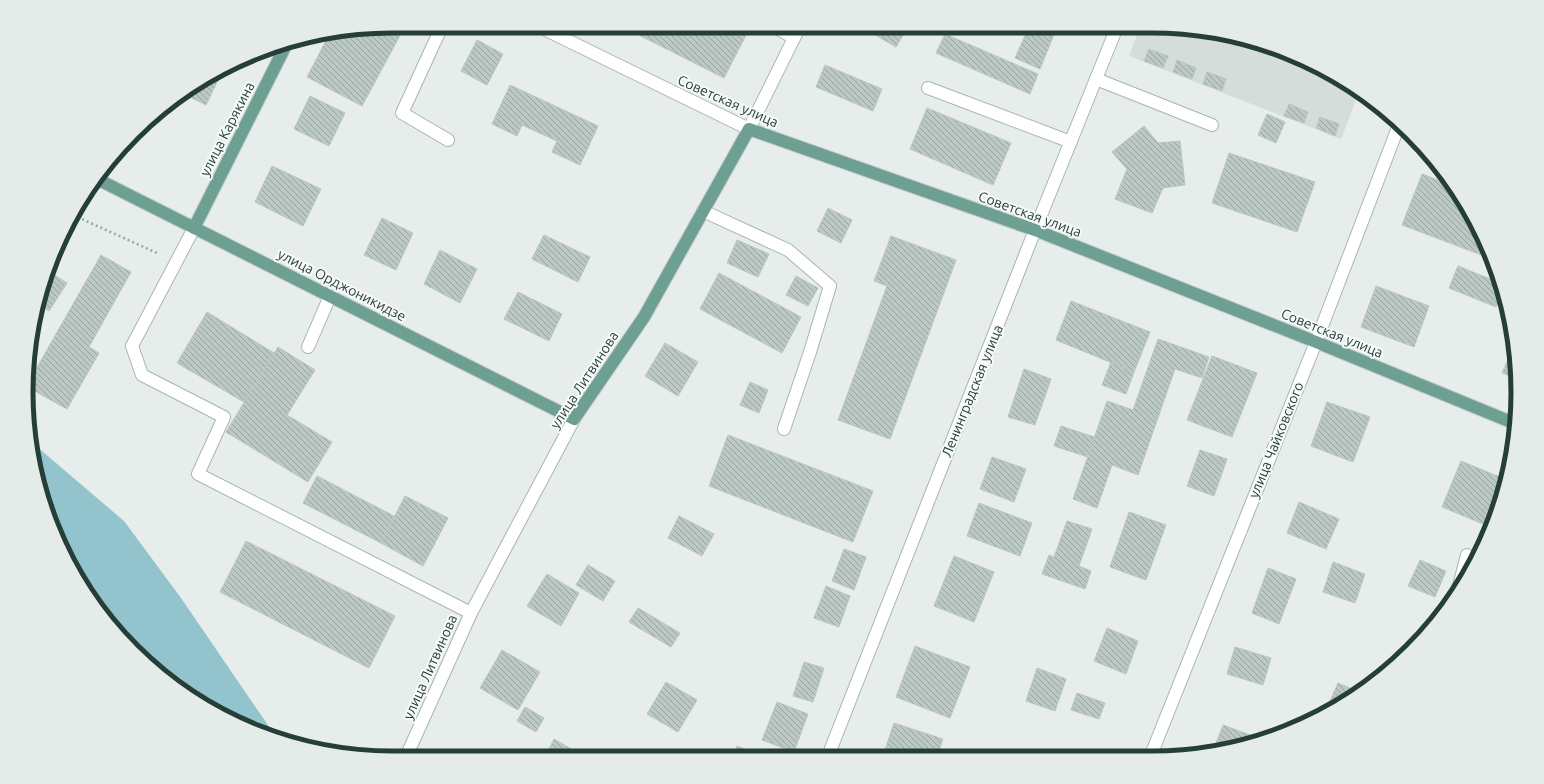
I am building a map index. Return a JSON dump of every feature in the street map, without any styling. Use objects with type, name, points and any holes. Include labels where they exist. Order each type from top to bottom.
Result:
[{"type":"main road","name":"улица Карякина","points":[[194,228],[284,50]]},
{"type":"main road","name":"улица Литвинова","points":[[574,419],[644,317],[749,130]]},
{"type":"main road","name":"Советская улица","points":[[749,130],[1035,230],[1316,342],[1509,421]]},
{"type":"main road","name":"улица Орджоникидзе","points":[[102,181],[574,419]]},
{"type":"street","points":[[439,33],[402,113],[448,140]]},
{"type":"street","name":"Советская улица","points":[[552,33],[749,130]]},
{"type":"street","points":[[785,33],[794,38]]},
{"type":"street","name":"улица Литвинова","points":[[749,130],[796,33]]},
{"type":"street","name":"Ленинградская улица","points":[[830,751],[1035,230],[1115,33]]},
{"type":"street","points":[[1096,79],[1212,126]]},
{"type":"street","points":[[928,88],[1071,142]]},
{"type":"street","name":"улица Чайковского","points":[[1153,751],[1316,342],[1398,130]]},
{"type":"street","points":[[703,211],[788,250],[830,286],[784,429]]},
{"type":"street","points":[[194,228],[132,346],[142,375],[224,417],[198,474],[471,613]]},
{"type":"street","points":[[308,347],[330,296]]},
{"type":"street","name":"улица Литвинова","points":[[409,751],[471,613],[574,419]]},
{"type":"street","points":[[1462,573],[1467,555]]},
{"type":"path","points":[[78,217],[157,253]]},
{"type":"shaded area","points":[[1138,33],[1175,34],[1222,40],[1245,45],[1289,60],[1332,81],[1357,98],[1341,139],[1129,56]]},
{"type":"water","points":[[37,447],[124,521],[181,598],[271,730],[255,724],[212,703],[173,677],[138,646],[107,611],[81,572],[60,529],[45,485]]},
{"type":"building","points":[[401,33],[362,106],[307,77],[327,39],[369,34]]},
{"type":"building","points":[[635,33],[742,33],[746,35],[724,78]]},
{"type":"building","points":[[872,33],[904,33],[896,47]]},
{"type":"building","points":[[1026,33],[1055,33],[1040,69],[1015,58]]},
{"type":"building","points":[[945,34],[1038,74],[1030,94],[936,53]]},
{"type":"building","points":[[477,40],[503,54],[487,85],[461,71]]},
{"type":"building","points":[[1149,49],[1168,56],[1163,68],[1144,61]]},
{"type":"building","points":[[1177,60],[1196,68],[1192,79],[1173,72]]},
{"type":"building","points":[[825,65],[882,89],[873,111],[816,87]]},
{"type":"building","points":[[1207,72],[1226,79],[1222,91],[1203,84]]},
{"type":"building","points":[[220,77],[206,105],[189,97]]},
{"type":"building","points":[[510,85],[598,126],[580,165],[552,152],[557,141],[522,125],[517,136],[492,124]]},
{"type":"building","points":[[310,96],[345,113],[329,146],[294,129]]},
{"type":"building","points":[[1289,104],[1308,112],[1304,123],[1284,116]]},
{"type":"building","points":[[927,108],[1011,143],[993,185],[910,149]]},
{"type":"building","points":[[1267,114],[1285,122],[1276,143],[1258,135]]},
{"type":"building","points":[[1320,117],[1339,124],[1335,136],[1316,128]]},
{"type":"building","points":[[1144,126],[1158,143],[1180,141],[1185,185],[1163,188],[1152,213],[1115,199],[1127,169],[1112,152]]},
{"type":"building","points":[[1229,153],[1315,182],[1297,232],[1212,203]]},
{"type":"building","points":[[272,166],[321,189],[303,226],[255,202]]},
{"type":"building","points":[[1422,174],[1443,182],[1463,213],[1484,256],[1402,225]]},
{"type":"building","points":[[828,208],[852,220],[841,243],[817,231]]},
{"type":"building","points":[[382,218],[413,233],[396,270],[364,255]]},
{"type":"building","points":[[544,235],[590,257],[578,282],[532,259]]},
{"type":"building","points":[[891,236],[956,260],[890,439],[838,420],[887,286],[874,281]]},
{"type":"building","points":[[737,240],[769,254],[758,277],[727,263]]},
{"type":"building","points":[[440,250],[477,269],[460,303],[424,284]]},
{"type":"building","points":[[101,255],[131,272],[89,347],[99,353],[67,409],[33,390],[34,373]]},
{"type":"building","points":[[1458,266],[1493,280],[1499,300],[1496,307],[1449,288]]},
{"type":"building","points":[[719,273],[801,317],[782,353],[700,309]]},
{"type":"building","points":[[53,274],[67,283],[49,311],[43,307]]},
{"type":"building","points":[[796,276],[818,288],[808,306],[786,295]]},
{"type":"building","points":[[1376,286],[1429,306],[1414,347],[1361,327]]},
{"type":"building","points":[[518,292],[562,314],[549,341],[504,319]]},
{"type":"building","points":[[1071,301],[1150,332],[1134,372],[1056,340]]},
{"type":"building","points":[[207,312],[274,353],[244,402],[177,363]]},
{"type":"building","points":[[1158,339],[1209,357],[1202,378],[1175,369],[1138,475],[1112,465],[1097,508],[1073,499],[1107,401],[1133,410]]},
{"type":"building","points":[[665,343],[698,362],[678,396],[645,376]]},
{"type":"building","points":[[278,347],[315,370],[287,415],[332,442],[308,482],[226,432]]},
{"type":"building","points":[[1212,356],[1257,373],[1232,437],[1187,420]]},
{"type":"building","points":[[1509,357],[1510,377],[1502,373]]},
{"type":"building","points":[[1111,362],[1134,372],[1126,394],[1102,385]]},
{"type":"building","points":[[1024,369],[1051,379],[1035,425],[1008,417]]},
{"type":"building","points":[[750,382],[768,390],[759,413],[740,405]]},
{"type":"building","points":[[1327,402],[1370,417],[1353,462],[1311,446]]},
{"type":"building","points":[[1061,426],[1094,437],[1088,457],[1054,446]]},
{"type":"building","points":[[728,435],[873,491],[853,542],[709,486]]},
{"type":"building","points":[[1200,450],[1227,459],[1214,496],[1187,486]]},
{"type":"building","points":[[992,457],[1026,469],[1014,502],[980,489]]},
{"type":"building","points":[[1461,461],[1501,477],[1485,525],[1442,507]]},
{"type":"building","points":[[317,476],[394,516],[381,543],[303,503]]},
{"type":"building","points":[[405,496],[448,518],[423,566],[381,543]]},
{"type":"building","points":[[1299,502],[1339,519],[1326,549],[1287,533]]},
{"type":"building","points":[[979,503],[1032,523],[1020,556],[967,536]]},
{"type":"building","points":[[1129,512],[1166,525],[1146,580],[1110,567]]},
{"type":"building","points":[[679,516],[714,534],[702,556],[668,538]]},
{"type":"building","points":[[1067,521],[1092,529],[1079,566],[1091,571],[1085,589],[1042,574],[1049,555],[1054,557]]},
{"type":"building","points":[[246,541],[395,616],[369,668],[220,592]]},
{"type":"building","points":[[844,549],[866,557],[854,590],[832,581]]},
{"type":"building","points":[[954,556],[994,572],[974,622],[934,606]]},
{"type":"building","points":[[1420,560],[1446,571],[1435,597],[1408,586]]},
{"type":"building","points":[[1333,562],[1365,574],[1355,603],[1323,592]]},
{"type":"building","points":[[588,565],[615,581],[603,601],[576,585]]},
{"type":"building","points":[[1268,568],[1296,579],[1279,624],[1252,613]]},
{"type":"building","points":[[547,574],[579,593],[561,626],[527,606]]},
{"type":"building","points":[[826,586],[850,596],[839,627],[814,618]]},
{"type":"building","points":[[638,608],[680,633],[671,647],[629,622]]},
{"type":"building","points":[[1107,628],[1138,641],[1126,674],[1094,661]]},
{"type":"building","points":[[915,646],[970,667],[950,718],[896,697]]},
{"type":"building","points":[[1235,647],[1271,658],[1263,685],[1227,674]]},
{"type":"building","points":[[502,650],[540,672],[518,710],[480,688]]},
{"type":"building","points":[[804,662],[824,668],[813,702],[793,696]]},
{"type":"building","points":[[1037,668],[1066,679],[1055,711],[1026,701]]},
{"type":"building","points":[[666,682],[697,700],[678,732],[647,714]]},
{"type":"building","points":[[1338,683],[1352,689],[1332,703],[1328,705]]},
{"type":"building","points":[[1077,693],[1105,703],[1099,719],[1071,710]]},
{"type":"building","points":[[777,702],[808,714],[794,751],[762,740]]},
{"type":"building","points":[[525,707],[544,718],[536,732],[517,721]]},
{"type":"building","points":[[894,723],[943,739],[939,751],[885,751]]},
{"type":"building","points":[[1223,725],[1253,736],[1245,739],[1215,745]]},
{"type":"building","points":[[554,739],[575,751],[548,751]]},
{"type":"building","points":[[737,746],[750,751],[735,751]]}]
